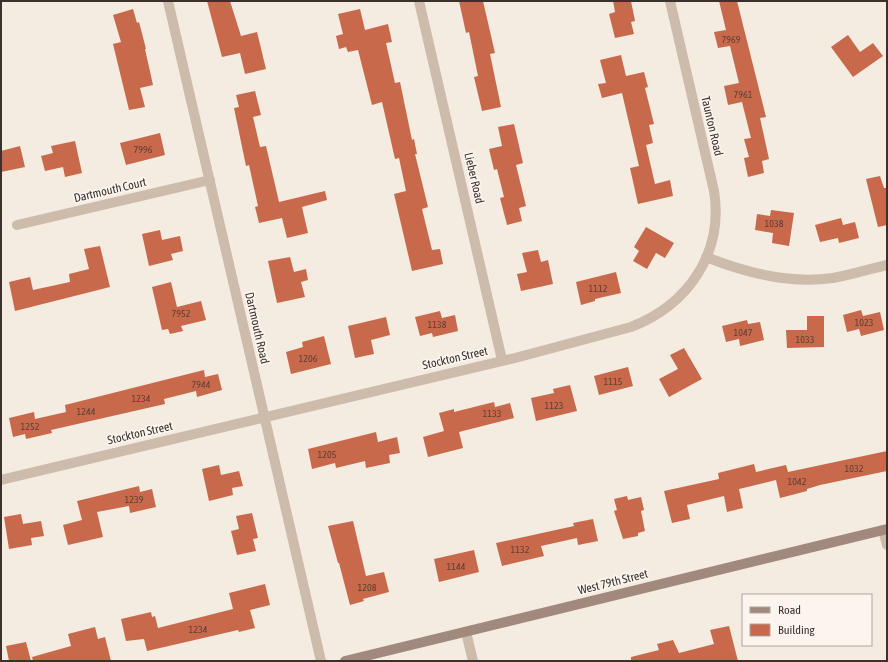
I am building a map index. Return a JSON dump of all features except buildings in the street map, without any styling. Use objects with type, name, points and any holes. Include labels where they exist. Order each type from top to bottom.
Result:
[{"type":"main road","name":"West 79th Street","points":[[345,661],[885,529]]},
{"type":"street","name":"Dartmouth Road","points":[[168,1],[321,661]]},
{"type":"street","name":"Lieber Road","points":[[419,1],[502,360]]},
{"type":"street","name":"Taunton Road","points":[[670,1],[715,198],[715,228],[706,257]]},
{"type":"street","name":"Dartmouth Court","points":[[17,225],[210,180]]},
{"type":"street","name":"Stockton Street","points":[[1,480],[502,360],[631,327],[649,320],[671,305],[685,291],[697,275],[706,257]]},
{"type":"street","points":[[706,257],[748,272],[794,279],[833,278],[887,265]]},
{"type":"street","points":[[885,529],[887,545]]},
{"type":"street","points":[[466,632],[473,661]]}]
